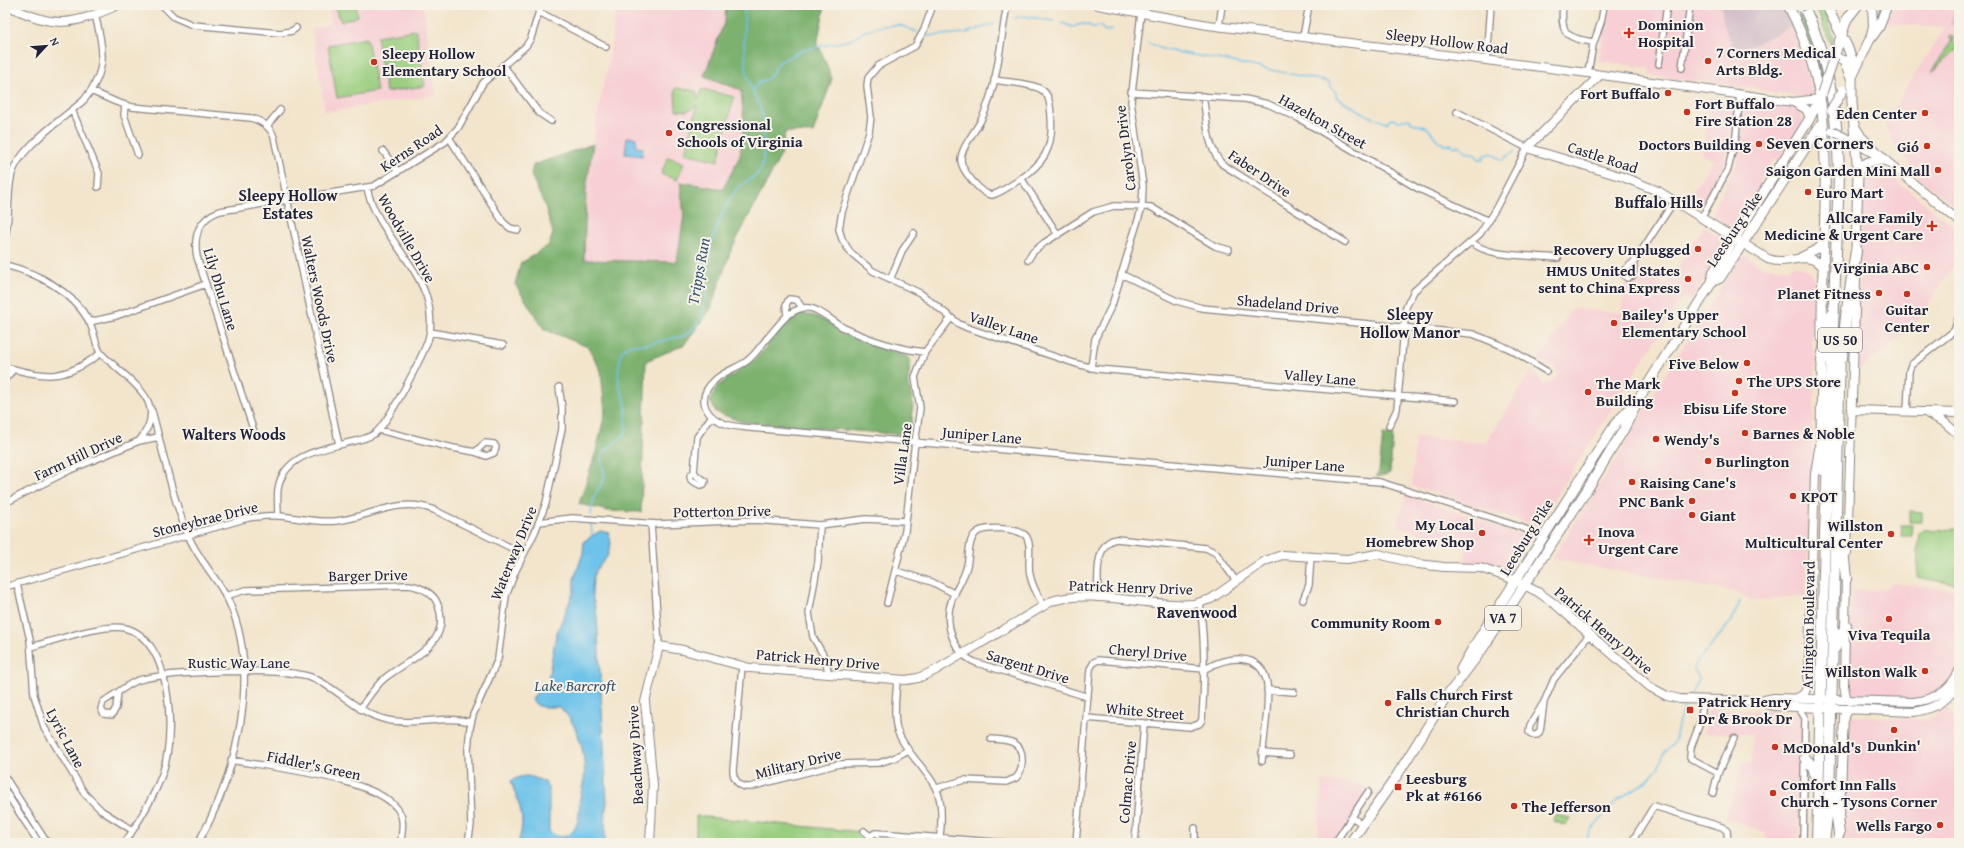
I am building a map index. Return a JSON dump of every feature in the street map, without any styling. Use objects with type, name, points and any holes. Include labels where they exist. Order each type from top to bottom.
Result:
[{"type":"highway","name":"Arlington Boulevard","points":[[1810,5],[1820,27],[1831,62],[1841,113],[1844,146],[1839,408],[1836,458],[1833,651],[1821,724],[1817,843]]},
{"type":"highway","name":"Arlington Boulevard","points":[[1797,7],[1815,32],[1828,80],[1837,132],[1839,175],[1826,534],[1824,703],[1829,760],[1829,797],[1824,843]]},
{"type":"highway","points":[[1839,408],[1846,316],[1856,251]]},
{"type":"highway","points":[[1822,361],[1825,335],[1835,286]]},
{"type":"highway","points":[[1821,438],[1826,534]]},
{"type":"highway","points":[[1836,458],[1846,579]]},
{"type":"highway","points":[[1833,651],[1846,626]]},
{"type":"highway","points":[[1818,794],[1813,767],[1805,757],[1815,750],[1821,724]]},
{"type":"highway","points":[[1829,760],[1838,838]]},
{"type":"main road","points":[[1826,5],[1852,59],[1851,79],[1854,124],[1852,141],[1858,173],[1856,251]]},
{"type":"main road","name":"Leesburg Pike","points":[[1739,241],[1803,152],[1851,79],[1869,41],[1879,27],[1887,5]]},
{"type":"main road","points":[[1797,7],[1810,62],[1821,96],[1825,151],[1821,438]]},
{"type":"main road","name":"VA 7","points":[[1834,57],[1847,19],[1855,7]]},
{"type":"main road","points":[[1834,57],[1844,62],[1851,79]]},
{"type":"main road","name":"Leesburg Pike","points":[[1447,696],[1481,651],[1524,586],[1621,434],[1638,400],[1712,282],[1720,278],[1739,241],[1810,118],[1821,96],[1834,57]]},
{"type":"main road","points":[[1854,124],[1861,137],[1885,160]]},
{"type":"main road","points":[[1803,152],[1815,145],[1819,146],[1825,151]]},
{"type":"main road","points":[[1858,173],[1866,162],[1885,160]]},
{"type":"main road","name":"Leesburg Pike","points":[[1350,843],[1394,780],[1447,696],[1474,646],[1616,423],[1638,400]]},
{"type":"street","points":[[6,5],[28,15],[49,22],[67,22],[95,15],[118,5]]},
{"type":"street","points":[[162,5],[174,17],[193,25],[280,33],[292,31],[296,28]]},
{"type":"street","name":"Kerns Road","points":[[367,188],[379,184],[450,139],[458,128],[483,83],[520,52],[530,41],[541,5]]},
{"type":"street","name":"Valley Lane","points":[[933,5],[924,30],[915,46],[878,66],[868,78],[871,121],[869,132],[840,223],[842,239],[850,252],[873,271],[920,293],[951,318],[968,328],[1091,368],[1455,401]]},
{"type":"street","points":[[994,80],[1040,89],[1046,94],[1049,101],[1052,129],[1049,146],[1045,156],[1036,167],[996,194],[988,195],[982,191],[961,164],[962,154],[981,121],[989,100],[1007,5]]},
{"type":"street","name":"Sleepy Hollow Road","points":[[1098,5],[1219,26],[1588,73],[1793,102],[1806,109],[1810,118]]},
{"type":"street","points":[[1219,26],[1222,5]]},
{"type":"street","points":[[1303,37],[1309,5]]},
{"type":"street","points":[[1487,61],[1491,5]]},
{"type":"street","points":[[1563,5],[1563,27],[1569,36],[1578,40],[1593,42]]},
{"type":"street","points":[[1588,73],[1593,42],[1601,22],[1604,5]]},
{"type":"street","points":[[1659,64],[1667,5]]},
{"type":"street","points":[[1682,68],[1690,5]]},
{"type":"street","points":[[1869,41],[1873,26],[1872,5]]},
{"type":"street","points":[[539,12],[606,47]]},
{"type":"street","name":"Carolyn Drive","points":[[1091,368],[1095,339],[1112,305],[1142,207],[1143,186],[1132,111],[1131,92],[1141,13]]},
{"type":"street","points":[[5,237],[10,211],[13,172],[23,155],[32,145],[91,91],[98,76],[103,54],[102,41],[95,15]]},
{"type":"street","points":[[503,65],[539,114],[551,121]]},
{"type":"street","points":[[1577,72],[1585,78],[1585,89]]},
{"type":"street","points":[[1389,426],[1397,409],[1399,395],[1403,326],[1406,307],[1414,291],[1472,242],[1489,221],[1528,148],[1600,75]]},
{"type":"street","points":[[91,91],[125,105],[251,118],[260,120],[267,126],[280,110]]},
{"type":"street","name":"Hazelton Street","points":[[1131,92],[1246,99],[1277,108],[1394,176],[1489,221]]},
{"type":"street","points":[[1702,217],[1723,179],[1731,159],[1740,94]]},
{"type":"street","name":"Faber Drive","points":[[1203,96],[1210,142],[1214,152],[1222,164],[1345,242]]},
{"type":"street","name":"Sleepy Hollow Road","points":[[1793,102],[1821,96]]},
{"type":"street","points":[[125,105],[124,115],[138,155]]},
{"type":"street","points":[[72,110],[99,173],[98,187]]},
{"type":"street","name":"Castle Road","points":[[1457,112],[1528,148],[1641,184],[1675,200],[1775,262],[1801,258]]},
{"type":"street","points":[[1823,122],[1832,131],[1885,160],[1959,221]]},
{"type":"street","name":"Walters Woods Drive","points":[[267,126],[274,137],[339,445]]},
{"type":"street","points":[[450,139],[502,222],[510,228],[518,230]]},
{"type":"street","points":[[383,151],[398,172]]},
{"type":"street","points":[[5,171],[13,172]]},
{"type":"street","points":[[1021,178],[1058,235]]},
{"type":"street","name":"Lily Dhu Lane","points":[[254,432],[206,284],[195,244],[198,229],[203,221],[220,211],[367,188]]},
{"type":"street","name":"Woodville Drive","points":[[367,188],[374,210],[426,294],[430,312],[430,332],[413,370],[379,430]]},
{"type":"street","points":[[1634,262],[1675,200]]},
{"type":"street","points":[[1028,260],[1033,252],[1058,235],[1100,209],[1114,206],[1156,209],[1214,246],[1229,250]]},
{"type":"street","points":[[890,280],[902,251],[914,233]]},
{"type":"street","points":[[1801,258],[1819,248],[1824,240]]},
{"type":"street","points":[[1472,242],[1479,248],[1492,252],[1558,258]]},
{"type":"street","points":[[1838,838],[1844,716],[1849,705],[1844,686],[1856,251]]},
{"type":"street","points":[[1801,258],[1815,260],[1824,267]]},
{"type":"street","points":[[5,265],[26,272],[60,288],[79,306],[89,322],[101,353],[132,381],[145,397],[152,410],[188,535],[199,557],[225,596],[233,613],[241,641],[244,672],[244,702],[231,760],[213,813],[198,843]]},
{"type":"street","name":"Shadeland Drive","points":[[1121,274],[1177,301],[1202,308],[1454,331],[1484,337],[1510,349],[1546,372]]},
{"type":"street","points":[[89,322],[116,316],[206,284]]},
{"type":"street","points":[[787,316],[786,305],[789,299],[797,300],[802,308]]},
{"type":"street","points":[[694,472],[697,437],[711,417],[706,410],[704,402],[706,393],[712,382],[752,356],[787,316],[802,308],[813,310],[845,328],[892,346],[925,352]]},
{"type":"street","points":[[1907,412],[1909,371],[1911,365],[1956,330],[1959,316]]},
{"type":"street","name":"Villa Lane","points":[[887,603],[896,571],[906,521],[916,442],[920,408],[914,380],[917,369],[925,352],[951,318]]},
{"type":"street","points":[[430,332],[503,345]]},
{"type":"street","points":[[5,367],[41,375],[65,374],[83,366],[101,353]]},
{"type":"street","points":[[5,379],[14,369]]},
{"type":"street","name":"Waterway Drive","points":[[468,843],[471,825],[468,749],[471,722],[498,659],[506,596],[546,503],[562,429],[562,408],[559,388]]},
{"type":"street","points":[[139,441],[149,426],[152,410]]},
{"type":"street","points":[[1852,410],[1959,412]]},
{"type":"street","points":[[1926,412],[1944,422],[1959,435]]},
{"type":"street","name":"Juniper Lane","points":[[711,417],[728,425],[750,428],[1380,482],[1520,527],[1535,534]]},
{"type":"street","points":[[278,516],[279,485],[288,466],[302,456],[366,438],[379,430],[474,452]]},
{"type":"street","name":"Farm Hill Drive","points":[[5,503],[70,470],[139,441],[159,437]]},
{"type":"street","points":[[1803,843],[1805,718],[1796,703],[1806,689],[1808,674],[1816,460],[1821,438]]},
{"type":"street","name":"Stoneybrae Drive","points":[[5,587],[248,518],[278,516],[327,522],[344,520],[393,506],[415,505],[434,510],[524,554]]},
{"type":"street","name":"Potterton Drive","points":[[539,522],[572,518],[651,524],[755,520],[820,525],[866,519],[906,521]]},
{"type":"street","name":"Beachway Drive","points":[[650,843],[653,785],[645,702],[659,646],[651,524]]},
{"type":"street","points":[[820,525],[818,562],[810,604],[810,622],[815,643],[828,664],[829,675]]},
{"type":"street","points":[[963,655],[952,638],[949,622],[950,606],[967,568],[971,542],[974,535],[984,528],[1016,531],[1023,534],[1028,540],[1029,575],[1034,590],[1043,605]]},
{"type":"street","points":[[1098,598],[1102,549],[1107,542],[1116,539],[1206,548],[1216,553],[1236,581]]},
{"type":"street","name":"Patrick Henry Drive","points":[[659,646],[683,650],[742,666],[898,681],[924,676],[963,655],[1043,605],[1052,601],[1072,597],[1184,605],[1200,603],[1216,596],[1265,562],[1276,557],[1288,554],[1347,559],[1378,554],[1418,564],[1444,567],[1480,568],[1499,573],[1556,605],[1650,687],[1667,696],[1680,699],[1759,702],[1774,706],[1796,703],[1824,703],[1904,712],[1924,710],[1946,700],[1959,686]]},
{"type":"street","points":[[1303,600],[1309,586],[1311,556]]},
{"type":"street","points":[[896,571],[932,582],[955,594]]},
{"type":"street","name":"Lyric Lane","points":[[17,584],[28,625],[34,695],[44,727],[86,794],[102,811],[132,830]]},
{"type":"street","name":"Barger Drive","points":[[225,596],[246,590],[409,586],[420,588],[431,595],[436,600],[440,612],[440,624],[435,638],[425,652],[381,682],[360,709]]},
{"type":"street","name":"White Street","points":[[1086,718],[1193,727],[1199,724],[1202,720],[1205,669],[1204,631],[1200,603]]},
{"type":"street","points":[[31,647],[101,629],[125,628],[137,633],[148,642],[156,656],[169,703],[170,718],[166,760],[156,788],[126,843]]},
{"type":"street","points":[[1544,702],[1540,731],[1537,735],[1532,735],[1529,732],[1530,725],[1544,702],[1554,679],[1589,635]]},
{"type":"street","name":"Sargent Drive","points":[[963,655],[977,663],[1088,697]]},
{"type":"street","name":"Cheryl Drive","points":[[1076,843],[1090,669],[1094,662],[1098,660],[1205,669],[1226,660],[1246,660],[1255,664],[1263,674],[1267,690],[1262,762]]},
{"type":"street","name":"Military Drive","points":[[742,666],[733,770],[734,779],[743,786],[750,787],[839,764],[879,763],[894,758],[908,750]]},
{"type":"street","name":"Rustic Way Lane","points":[[118,692],[137,681],[162,676],[244,672],[296,674],[317,680],[360,709],[391,720],[454,719],[471,722]]},
{"type":"street","name":"Patrick Henry Drive","points":[[1849,705],[1926,701],[1945,690],[1956,678],[1959,672]]},
{"type":"street","points":[[1808,674],[1810,685],[1824,703]]},
{"type":"street","points":[[898,681],[896,722],[901,739],[937,788],[942,812],[940,837]]},
{"type":"street","points":[[1267,690],[1294,692]]},
{"type":"street","points":[[1703,701],[1701,720],[1691,747],[1690,758],[1718,773]]},
{"type":"street","name":"Colmac Drive","points":[[1135,843],[1144,723]]},
{"type":"street","points":[[1713,793],[1718,773],[1734,738]]},
{"type":"street","points":[[937,788],[964,780],[1006,782],[1016,778],[1022,766],[1020,748],[1012,741],[991,739]]},
{"type":"street","points":[[1262,753],[1290,755]]},
{"type":"street","name":"Fiddler's Green","points":[[231,760],[345,781],[381,795],[396,806],[400,813],[402,824],[401,843]]},
{"type":"street","points":[[5,777],[47,843]]},
{"type":"street","points":[[5,791],[38,843]]},
{"type":"street","points":[[1335,843],[1368,792]]},
{"type":"street","points":[[1631,843],[1654,806],[1722,827],[1728,834],[1728,843]]},
{"type":"street","points":[[1352,817],[1363,824]]},
{"type":"street","points":[[1195,828],[1195,843]]},
{"type":"street","points":[[864,831],[870,836]]},
{"type":"street","points":[[868,843],[870,836],[875,833],[1007,843]]},
{"type":"shaded area","name":"Sleepy Hollow Elementary School","points":[[329,5],[423,5],[436,95],[325,112],[312,29],[331,23]]},
{"type":"shaded area","name":"Congressional Schools of Virginia","points":[[616,5],[726,5],[725,20],[704,76],[741,90],[744,123],[740,156],[723,189],[680,183],[684,215],[678,262],[584,260],[586,189],[597,114],[609,62]]},
{"type":"shaded area","points":[[1606,5],[1658,5],[1656,28],[1659,5],[1721,5],[1723,23],[1736,54],[1792,26],[1813,94],[1803,97],[1771,93],[1748,86],[1749,88],[1702,81],[1701,83],[1650,75],[1650,68],[1599,61]]},
{"type":"shaded area","points":[[1721,5],[1782,5],[1792,26],[1736,54],[1723,23]]},
{"type":"shaded area","name":"Eden Center","points":[[1893,5],[1957,5],[1959,25],[1959,209],[1908,169],[1912,164],[1897,149],[1884,123],[1946,27],[1885,24]]},
{"type":"shaded area","points":[[1957,5],[1959,5],[1959,26],[1950,25]]},
{"type":"shaded area","points":[[1710,97],[1731,100],[1735,105],[1722,175],[1703,207],[1697,208],[1686,201],[1713,160],[1702,154]]},
{"type":"shaded area","points":[[1749,103],[1798,107],[1803,122],[1779,160],[1773,159],[1760,182],[1763,184],[1753,200],[1755,202],[1738,227],[1732,228],[1715,217],[1714,208],[1736,165],[1746,107]]},
{"type":"shaded area","points":[[1876,164],[1959,231],[1959,257],[1913,327],[1858,370],[1857,324],[1862,168]]},
{"type":"shaded area","points":[[1704,227],[1723,239],[1725,246],[1690,302],[1683,297],[1537,526],[1412,486],[1415,437],[1486,443],[1532,370],[1542,383],[1549,383],[1555,379],[1557,373],[1554,366],[1538,361],[1572,308],[1622,313],[1625,280],[1630,282],[1635,280],[1639,269],[1665,286]]},
{"type":"shaded area","points":[[1745,256],[1763,267],[1788,268],[1795,265],[1806,269],[1810,272],[1814,279],[1812,331],[1813,349],[1816,360],[1806,595],[1752,601],[1735,592],[1552,559],[1618,457],[1646,406],[1738,260]]},
{"type":"shaded area","points":[[1407,495],[1526,536],[1526,542],[1508,570],[1464,563],[1467,548],[1397,525]]},
{"type":"shaded area","points":[[1892,583],[1959,590],[1959,664],[1953,677],[1944,686],[1926,697],[1905,699],[1847,695],[1851,591],[1885,588]]},
{"type":"shaded area","points":[[1946,708],[1959,723],[1959,843],[1842,843],[1847,715],[1926,720]]},
{"type":"shaded area","points":[[1708,709],[1773,711],[1778,713],[1799,714],[1803,718],[1799,843],[1766,843],[1766,833],[1726,818],[1743,763],[1752,763],[1753,734],[1704,733]]},
{"type":"shaded area","points":[[1322,781],[1358,784],[1374,793],[1342,843],[1317,843]]},
{"type":"green space","points":[[335,5],[355,5],[358,16],[341,22]]},
{"type":"green space","points":[[726,5],[825,5],[816,49],[820,48],[832,79],[813,133],[785,132],[781,155],[731,250],[711,308],[684,345],[646,361],[641,512],[609,511],[579,504],[596,452],[605,413],[601,371],[588,347],[544,329],[515,284],[521,263],[549,245],[553,233],[545,206],[531,175],[533,165],[593,144],[586,189],[584,260],[677,262],[684,215],[680,182],[723,189],[740,156],[744,123],[741,90],[704,76],[725,20]]},
{"type":"green space","points":[[1815,5],[1822,5],[1826,13],[1833,37],[1831,46]]},
{"type":"green space","points":[[1802,10],[1823,72],[1820,80],[1798,16]]},
{"type":"green space","points":[[416,30],[425,86],[386,92],[377,36]]},
{"type":"green space","points":[[1951,36],[1955,38],[1952,41],[1959,48],[1959,53],[1956,50],[1932,72],[1952,39],[1949,37]]},
{"type":"green space","points":[[367,38],[377,91],[337,98],[328,45]]},
{"type":"green space","points":[[676,88],[696,91],[698,100],[702,89],[734,97],[718,161],[685,153],[697,106],[687,111],[676,110]]},
{"type":"green space","points":[[668,157],[684,163],[677,180],[661,174]]},
{"type":"green space","points":[[803,314],[815,316],[873,345],[908,357],[911,361],[908,381],[913,404],[911,432],[907,435],[742,422],[716,412],[710,401],[717,386],[756,359],[789,320]]},
{"type":"green space","points":[[1383,434],[1393,435],[1390,473],[1378,477],[1376,476],[1379,472]]},
{"type":"green space","points":[[1909,511],[1922,512],[1922,522],[1909,522]]},
{"type":"green space","points":[[1902,525],[1912,525],[1911,536],[1901,536]]},
{"type":"green space","points":[[1959,529],[1959,585],[1917,577],[1919,533],[1924,530]]},
{"type":"green space","points":[[1556,815],[1570,818],[1566,826],[1553,821],[1554,816]]},
{"type":"green space","points":[[696,816],[862,832],[861,843],[696,843]]},
{"type":"water","points":[[627,137],[636,138],[636,147],[643,148],[642,156],[625,154]]},
{"type":"water","name":"Lake Barcroft","points":[[600,531],[609,533],[611,544],[607,557],[596,570],[593,578],[592,594],[597,616],[607,803],[605,814],[605,843],[518,843],[521,834],[522,818],[511,781],[516,778],[528,776],[545,782],[549,791],[549,831],[551,833],[561,837],[567,836],[573,831],[577,824],[585,771],[580,740],[566,713],[559,707],[540,707],[534,703],[532,699],[536,693],[544,689],[548,680],[556,635],[574,591],[574,579],[583,553],[584,541]]},
{"type":"waterway","name":"Tripps Run","points":[[591,515],[594,497],[605,478],[601,459],[603,453],[624,435],[626,431],[626,405],[619,385],[618,373],[621,352],[629,345],[648,344],[683,336],[693,329],[700,320],[706,297],[710,248],[721,218],[736,190],[755,176],[762,166],[764,122],[746,69],[744,5]]},
{"type":"waterway","points":[[1015,18],[1023,16],[1054,21]]},
{"type":"waterway","points":[[1062,23],[1073,27],[1086,24],[1093,28],[1100,26],[1105,31],[1112,30]]},
{"type":"waterway","points":[[926,36],[966,33],[994,24]]},
{"type":"waterway","points":[[751,92],[759,82],[768,79],[779,62],[803,50],[851,40],[863,32],[881,26],[900,25],[917,32]]},
{"type":"waterway","points":[[1148,43],[1165,50],[1228,61],[1329,82],[1330,86],[1336,92],[1336,97],[1367,115],[1387,123],[1391,119],[1399,121],[1409,119],[1412,123],[1428,128],[1438,141],[1445,145],[1451,144],[1454,147],[1458,145],[1469,153],[1474,153],[1479,159],[1484,159],[1483,156],[1491,153],[1502,160],[1515,151]]},
{"type":"waterway","points":[[591,523],[592,535]]},
{"type":"waterway","points":[[1690,696],[1699,678],[1693,667],[1732,619],[1740,600]]},
{"type":"waterway","points":[[1584,843],[1591,830],[1617,800],[1647,781],[1658,768],[1665,751],[1672,745],[1679,720],[1686,703]]},
{"type":"place","name":"Dominion Hospital","points":[[1629,33]]},
{"type":"place","name":"7 Corners Medical Arts Bldg.","points":[[1708,61]]},
{"type":"place","name":"Sleepy Hollow Elementary School","points":[[374,62]]},
{"type":"place","name":"Fort Buffalo","points":[[1668,93]]},
{"type":"place","name":"Fort Buffalo Fire Station 28","points":[[1687,112]]},
{"type":"place","name":"Eden Center","points":[[1925,113]]},
{"type":"place","name":"Congressional Schools of Virginia","points":[[669,133]]},
{"type":"place","name":"Doctors Building","points":[[1759,144]]},
{"type":"place","name":"Gió","points":[[1927,146]]},
{"type":"place","name":"Saigon Garden Mini Mall","points":[[1938,170]]},
{"type":"place","name":"Euro Mart","points":[[1808,192]]},
{"type":"place","name":"AllCare Family Medicine & Urgent Care","points":[[1932,226]]},
{"type":"place","name":"Recovery Unplugged","points":[[1698,249]]},
{"type":"place","name":"Virginia ABC","points":[[1927,267]]},
{"type":"place","name":"HMUS United States sent to China Express","points":[[1688,279]]},
{"type":"place","name":"Planet Fitness","points":[[1879,293]]},
{"type":"place","name":"Guitar Center","points":[[1907,294]]},
{"type":"place","name":"Bailey's Upper Elementary School","points":[[1614,323]]},
{"type":"place","name":"Five Below","points":[[1747,363]]},
{"type":"place","name":"The UPS Store","points":[[1739,381]]},
{"type":"place","name":"The Mark Building","points":[[1588,392]]},
{"type":"place","name":"Ebisu Life Store","points":[[1735,393]]},
{"type":"place","name":"Barnes & Noble","points":[[1745,433]]},
{"type":"place","name":"Wendy's","points":[[1656,439]]},
{"type":"place","name":"Burlington","points":[[1708,461]]},
{"type":"place","name":"Raising Cane's","points":[[1632,482]]},
{"type":"place","name":"KPOT","points":[[1793,496]]},
{"type":"place","name":"PNC Bank","points":[[1692,501]]},
{"type":"place","name":"Giant","points":[[1692,515]]},
{"type":"place","name":"My Local Homebrew Shop","points":[[1482,533]]},
{"type":"place","name":"Willston Multicultural Center","points":[[1891,534]]},
{"type":"place","name":"Inova Urgent Care","points":[[1589,540]]},
{"type":"place","name":"Viva Tequila","points":[[1889,619]]},
{"type":"place","name":"Community Room","points":[[1438,622]]},
{"type":"place","name":"Willston Walk","points":[[1925,671]]},
{"type":"place","name":"Falls Church First Christian Church","points":[[1388,703]]},
{"type":"place","name":"Patrick Henry Dr & Brook Dr","points":[[1690,710]]},
{"type":"place","name":"Dunkin'","points":[[1894,730]]},
{"type":"place","name":"McDonald's","points":[[1775,747]]},
{"type":"place","name":"Leesburg Pk at #6166","points":[[1398,787]]},
{"type":"place","name":"Comfort Inn Falls Church - Tysons Corner","points":[[1773,793]]},
{"type":"place","name":"The Jefferson","points":[[1514,806]]},
{"type":"place","name":"Wells Fargo","points":[[1940,825]]},
{"type":"district","name":"Seven Corners","points":[[1820,142]]},
{"type":"district","name":"Buffalo Hills","points":[[1659,202]]},
{"type":"district","name":"Sleepy Hollow Estates","points":[[288,204]]},
{"type":"district","name":"Sleepy Hollow Manor","points":[[1410,323]]},
{"type":"district","name":"Walters Woods","points":[[234,434]]},
{"type":"district","name":"Ravenwood","points":[[1197,612]]}]
